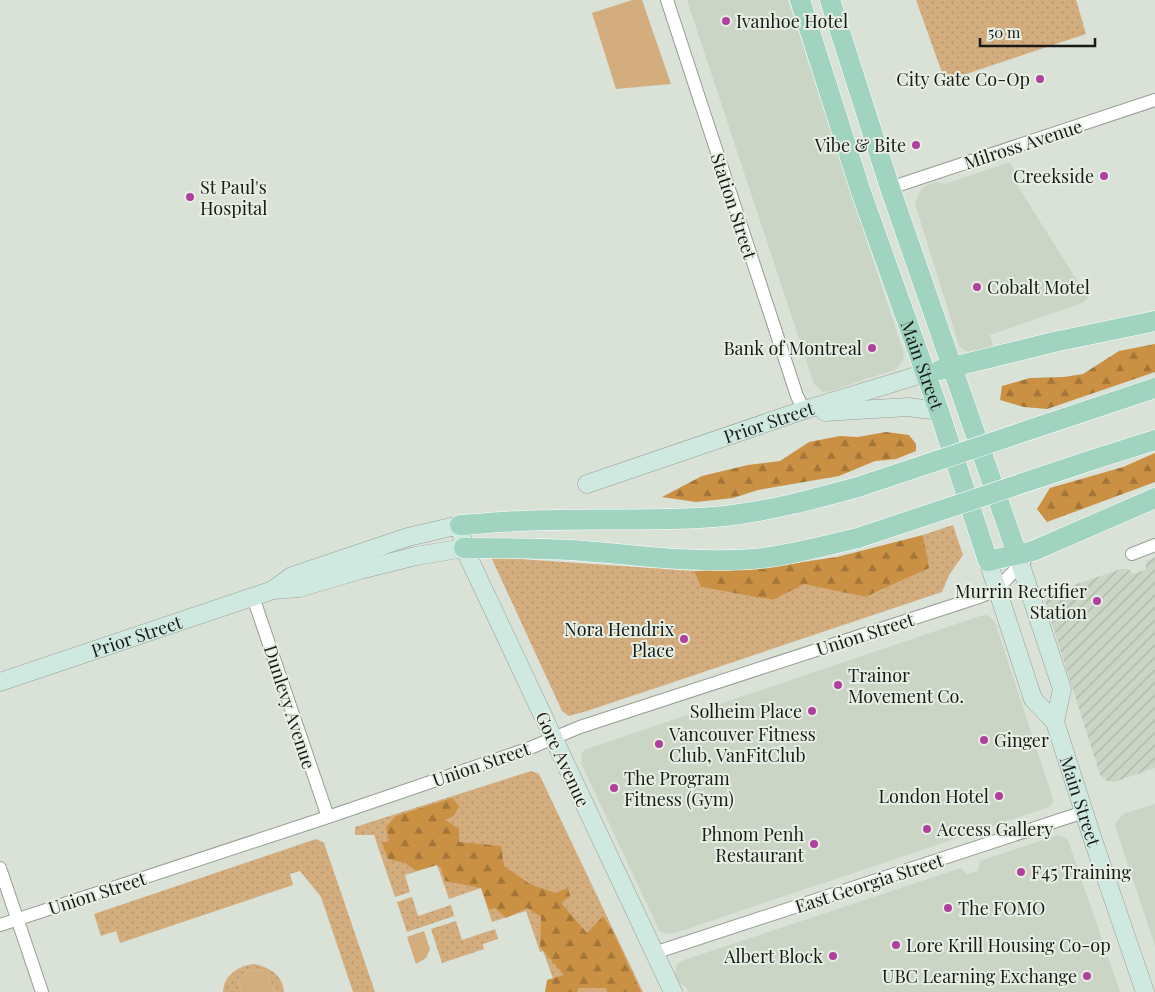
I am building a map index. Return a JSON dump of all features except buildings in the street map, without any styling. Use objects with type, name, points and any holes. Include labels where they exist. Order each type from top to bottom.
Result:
[{"type":"main road","name":"Main Street","points":[[800,0],[861,192],[939,411],[1032,699],[1055,722],[1144,992]]},
{"type":"main road","name":"Main Street","points":[[830,0],[890,188],[953,367],[1027,555],[1062,689],[1055,722]]},
{"type":"main road","name":"Prior Street","points":[[587,484],[804,410],[926,373],[1155,321]]},
{"type":"main road","points":[[460,525],[549,520],[678,519],[723,516],[796,504],[858,487],[1155,388]]},
{"type":"main road","points":[[804,410],[816,412],[908,407],[939,411]]},
{"type":"main road","points":[[464,548],[526,548],[711,560],[753,559],[803,551],[858,538],[1155,440]]},
{"type":"main road","points":[[988,561],[1027,555],[1155,498]]},
{"type":"main road","name":"Prior Street","points":[[273,590],[292,576],[408,537],[460,525]]},
{"type":"main road","name":"Gore Avenue","points":[[460,525],[464,548],[672,992]]},
{"type":"main road","name":"Prior Street","points":[[0,682],[273,590],[299,588],[416,556],[464,548]]},
{"type":"street","name":"Station Street","points":[[667,0],[797,396],[804,410]]},
{"type":"street","name":"Milross Avenue","points":[[890,188],[1155,100]]},
{"type":"street","points":[[1132,554],[1155,545]]},
{"type":"street","name":"Union Street","points":[[0,925],[328,817],[553,739],[580,727],[979,597],[996,590],[1027,555]]},
{"type":"street","name":"Dunlevy Avenue","points":[[253,597],[328,817]]},
{"type":"street","name":"East Georgia Street","points":[[654,952],[1084,812]]},
{"type":"street","points":[[0,868],[42,992]]},
{"type":"shaded area","points":[[632,0],[642,0],[671,84],[616,89],[592,13]]},
{"type":"shaded area","points":[[687,0],[788,0],[903,351],[904,358],[897,369],[830,391],[823,392],[814,384]]},
{"type":"shaded area","points":[[916,0],[1076,0],[1086,34],[945,81]]},
{"type":"shaded area","points":[[1010,162],[1016,174],[1019,188],[1088,298],[1082,303],[990,335],[994,350],[972,353],[959,345],[915,202],[921,190],[927,185],[936,182],[945,184]]},
{"type":"shaded area","points":[[953,525],[963,555],[949,575],[942,592],[569,716],[562,711],[491,557],[694,571],[702,587],[773,600],[804,583],[867,597],[928,568],[923,535]]},
{"type":"shaded area","points":[[1155,557],[1155,768],[1114,782],[1107,781],[1100,775],[1044,598],[1048,594],[1121,569],[1128,569],[1133,574],[1145,570],[1147,561]]},
{"type":"shaded area","points":[[987,615],[995,622],[1052,796],[1053,802],[1049,807],[675,933],[666,934],[659,930],[581,763],[584,750]]},
{"type":"shaded area","points":[[531,771],[539,774],[643,992],[558,992],[543,951],[540,952],[526,911],[492,922],[481,888],[449,899],[437,865],[405,875],[410,892],[395,897],[374,835],[355,835],[355,827]]},
{"type":"shaded area","points":[[1155,804],[1155,946],[1115,826],[1123,814]]},
{"type":"shaded area","points":[[1058,835],[1067,839],[1069,843],[1120,992],[689,992],[685,986],[679,983],[675,974],[677,964],[684,960],[961,868],[967,874],[978,871],[980,861]]},
{"type":"shaded area","points":[[316,839],[324,843],[375,992],[353,992],[321,897],[300,871],[290,874],[293,885],[120,943],[116,931],[101,936],[94,914]]},
{"type":"shaded area","points":[[412,897],[418,916],[451,905],[454,916],[407,932],[397,902]]},
{"type":"shaded area","points":[[456,921],[462,940],[495,929],[498,939],[483,944],[484,949],[442,963],[431,929]]},
{"type":"shaded area","points":[[424,931],[430,949],[426,958],[416,964],[407,937]]},
{"type":"shaded area","points":[[254,964],[265,967],[278,976],[284,992],[274,992],[266,971],[250,970],[238,980],[241,992],[223,992],[226,981],[233,972]]},
{"type":"shaded area","points":[[250,970],[266,971],[274,992],[241,992],[238,980]]},
{"type":"green space","points":[[1155,344],[1155,372],[1047,409],[1024,407],[1000,400],[1002,386],[1030,378],[1064,377],[1083,374],[1119,351]]},
{"type":"green space","points":[[886,432],[909,435],[916,444],[916,451],[896,459],[875,461],[839,476],[758,490],[733,498],[696,502],[662,497],[702,476],[748,465],[780,461],[809,442],[840,436],[858,437]]},
{"type":"green space","points":[[1155,453],[1155,482],[1047,522],[1037,509],[1050,488],[1123,467]]},
{"type":"green space","points":[[923,535],[929,568],[866,597],[804,584],[773,600],[701,587],[694,571],[768,567],[837,557]]},
{"type":"green space","points":[[452,798],[459,806],[454,816],[445,820],[459,829],[459,842],[501,846],[504,866],[530,884],[555,893],[568,888],[570,896],[561,903],[587,933],[603,916],[612,930],[641,992],[607,992],[606,988],[579,988],[577,992],[545,992],[547,980],[564,975],[540,947],[541,917],[527,908],[506,918],[495,908],[489,910],[481,888],[445,881],[441,868],[437,865],[416,871],[405,863],[388,859],[382,843],[389,841],[386,827],[396,816]]},
{"type":"place","name":"Ivanhoe Hotel","points":[[726,21]]},
{"type":"place","name":"City Gate Co-Op","points":[[1040,79]]},
{"type":"place","name":"Vibe & Bite","points":[[916,145]]},
{"type":"place","name":"Creekside","points":[[1104,176]]},
{"type":"place","name":"St Paul's Hospital","points":[[190,197]]},
{"type":"place","name":"Cobalt Motel","points":[[977,287]]},
{"type":"place","name":"Bank of Montreal","points":[[872,348]]},
{"type":"place","name":"Murrin Rectifier Station","points":[[1097,601]]},
{"type":"place","name":"Nora Hendrix Place","points":[[684,639]]},
{"type":"place","name":"Trainor Movement Co.","points":[[838,685]]},
{"type":"place","name":"Solheim Place","points":[[812,711]]},
{"type":"place","name":"Ginger","points":[[984,740]]},
{"type":"place","name":"Vancouver Fitness Club, VanFitClub","points":[[659,744]]},
{"type":"place","name":"The Program Fitness (Gym)","points":[[614,788]]},
{"type":"place","name":"London Hotel","points":[[999,796]]},
{"type":"place","name":"Access Gallery","points":[[927,829]]},
{"type":"place","name":"Phnom Penh Restaurant","points":[[814,844]]},
{"type":"place","name":"F45 Training","points":[[1021,872]]},
{"type":"place","name":"The FOMO","points":[[948,908]]},
{"type":"place","name":"Lore Krill Housing Co-op","points":[[896,945]]},
{"type":"place","name":"Albert Block","points":[[833,956]]},
{"type":"place","name":"UBC Learning Exchange","points":[[1087,976]]}]
